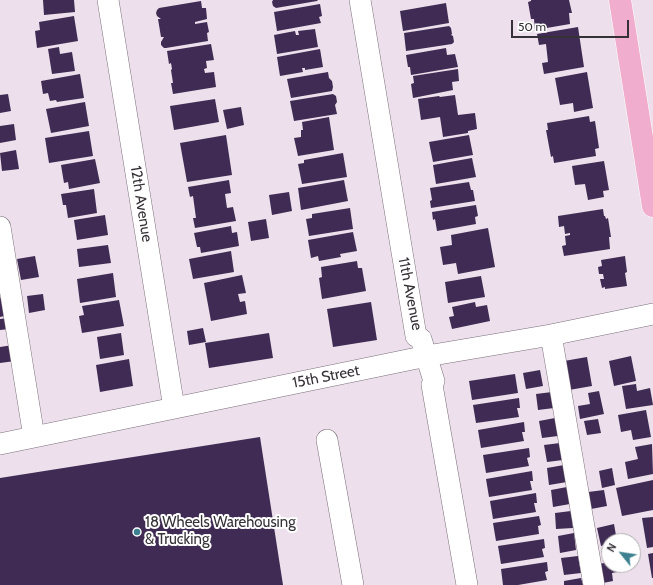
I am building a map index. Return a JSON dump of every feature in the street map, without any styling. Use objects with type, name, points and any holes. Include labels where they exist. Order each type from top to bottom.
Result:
[{"type":"main road","points":[[620,0],[653,206]]},
{"type":"street","name":"12th Avenue","points":[[108,0],[174,408]]},
{"type":"street","name":"11th Avenue","points":[[360,0],[416,336],[421,339],[434,381],[432,385],[467,585]]},
{"type":"street","points":[[0,227],[34,437]]},
{"type":"street","name":"15th Street","points":[[0,444],[427,356],[551,335],[653,314]]},
{"type":"street","points":[[551,335],[594,585]]},
{"type":"street","points":[[327,440],[353,585]]},
{"type":"building","points":[[43,0],[74,0],[75,12],[44,15]]},
{"type":"building","points":[[273,0],[318,0],[276,8],[273,6]]},
{"type":"building","points":[[531,0],[569,0],[572,13],[569,13],[570,24],[535,30],[534,19],[531,19],[528,2]]},
{"type":"building","points":[[201,1],[202,8],[206,8],[207,19],[195,22],[195,24],[207,22],[209,32],[207,33],[208,41],[164,48],[161,45],[164,37],[161,37],[158,19],[161,19],[157,16],[157,10],[159,8]]},
{"type":"building","points":[[446,3],[449,23],[403,31],[400,11]]},
{"type":"building","points":[[320,4],[322,16],[319,17],[321,23],[277,31],[274,12]]},
{"type":"building","points":[[74,16],[78,41],[37,48],[35,31],[40,30],[39,22]]},
{"type":"building","points":[[449,26],[451,28],[451,35],[453,36],[454,42],[452,44],[406,51],[404,33]]},
{"type":"building","points":[[578,27],[584,67],[544,74],[542,63],[548,62],[546,44],[539,45],[537,34]]},
{"type":"building","points":[[315,29],[318,47],[277,54],[274,35],[295,31],[296,35],[299,35],[298,31]]},
{"type":"building","points":[[211,44],[214,60],[206,61],[207,68],[204,69],[205,73],[214,72],[216,87],[173,94],[171,83],[173,83],[172,69],[171,63],[169,64],[167,51]]},
{"type":"building","points":[[59,47],[60,54],[72,52],[75,71],[52,74],[48,49]]},
{"type":"building","points":[[446,48],[447,55],[455,54],[458,67],[411,75],[406,55]]},
{"type":"building","points":[[320,49],[323,67],[305,70],[305,68],[302,68],[303,72],[280,76],[277,57]]},
{"type":"building","points":[[458,69],[459,81],[452,82],[453,90],[413,98],[411,84],[414,83],[413,76]]},
{"type":"building","points":[[328,72],[329,78],[332,81],[332,91],[291,98],[287,79]]},
{"type":"building","points":[[587,72],[593,108],[574,112],[573,103],[560,105],[555,78]]},
{"type":"building","points":[[80,74],[84,98],[57,102],[56,100],[50,101],[48,93],[43,94],[41,81]]},
{"type":"building","points":[[8,94],[11,111],[0,113],[0,95]]},
{"type":"building","points":[[333,94],[336,96],[337,102],[335,105],[337,114],[294,121],[290,101]]},
{"type":"building","points":[[455,95],[458,115],[475,113],[477,129],[468,131],[468,133],[443,137],[440,117],[421,120],[418,99]]},
{"type":"building","points":[[215,99],[219,122],[174,130],[170,106]]},
{"type":"building","points":[[85,102],[89,126],[51,133],[46,109]]},
{"type":"building","points":[[241,107],[244,125],[227,129],[223,110]]},
{"type":"building","points":[[589,116],[590,122],[595,121],[599,148],[595,149],[596,156],[554,163],[553,156],[551,157],[546,130],[548,130],[547,123]]},
{"type":"building","points":[[329,117],[334,150],[298,156],[294,138],[301,137],[301,130],[303,130],[302,122]]},
{"type":"building","points":[[14,124],[16,140],[0,143],[0,126]]},
{"type":"building","points":[[89,131],[93,156],[49,163],[45,138]]},
{"type":"building","points":[[226,135],[232,175],[187,182],[180,143]]},
{"type":"building","points":[[469,135],[473,155],[433,162],[429,142]]},
{"type":"building","points":[[16,150],[19,169],[2,171],[0,153]]},
{"type":"building","points":[[343,153],[347,177],[302,184],[298,164],[304,163],[304,160]]},
{"type":"building","points":[[472,158],[476,177],[436,184],[433,165]]},
{"type":"building","points":[[95,159],[100,183],[69,189],[68,182],[64,183],[61,165]]},
{"type":"building","points":[[604,161],[609,190],[603,191],[604,197],[588,200],[585,184],[575,185],[572,166]]},
{"type":"building","points":[[229,180],[231,193],[225,194],[227,208],[233,207],[236,221],[195,228],[193,218],[196,218],[193,196],[190,197],[188,187]]},
{"type":"building","points":[[344,180],[348,201],[301,210],[298,188]]},
{"type":"building","points":[[469,182],[471,190],[473,190],[475,201],[431,208],[430,201],[432,200],[430,188]]},
{"type":"building","points":[[94,189],[97,213],[68,218],[66,205],[63,205],[61,194]]},
{"type":"building","points":[[289,192],[292,211],[272,215],[269,195]]},
{"type":"building","points":[[476,205],[478,216],[475,217],[476,224],[437,231],[432,212]]},
{"type":"building","points":[[350,208],[353,229],[309,236],[306,219],[312,218],[312,214]]},
{"type":"building","points":[[603,209],[604,216],[606,219],[608,218],[611,237],[609,237],[610,249],[564,256],[562,246],[566,245],[565,236],[570,235],[570,233],[565,234],[564,226],[559,227],[558,216]]},
{"type":"building","points":[[105,215],[108,235],[77,240],[74,220]]},
{"type":"building","points":[[266,219],[269,238],[251,241],[248,222]]},
{"type":"building","points":[[231,226],[232,233],[237,232],[239,246],[201,253],[200,247],[197,247],[194,233]]},
{"type":"building","points":[[488,228],[495,267],[458,274],[456,263],[443,265],[440,247],[452,245],[451,235]]},
{"type":"building","points":[[353,232],[357,251],[340,254],[341,257],[319,261],[318,256],[311,258],[308,240]]},
{"type":"building","points":[[108,245],[111,263],[79,267],[77,249]]},
{"type":"building","points":[[231,251],[234,272],[193,279],[189,259]]},
{"type":"building","points":[[35,256],[39,277],[21,280],[17,259]]},
{"type":"building","points":[[625,256],[627,286],[605,289],[605,287],[602,288],[600,279],[604,279],[603,274],[599,274],[598,267],[602,266],[601,260]]},
{"type":"building","points":[[357,261],[358,268],[362,268],[366,291],[322,299],[319,278],[322,277],[321,267]]},
{"type":"building","points":[[113,273],[116,297],[80,303],[77,279]]},
{"type":"building","points":[[242,275],[246,293],[238,294],[240,302],[245,301],[247,314],[211,321],[204,283]]},
{"type":"building","points":[[481,276],[485,297],[448,303],[445,282]]},
{"type":"building","points":[[43,294],[45,310],[29,313],[27,296]]},
{"type":"building","points":[[7,297],[9,315],[0,317],[0,298]]},
{"type":"building","points":[[119,300],[124,326],[82,333],[79,316],[84,315],[82,306]]},
{"type":"building","points":[[371,302],[377,340],[333,347],[327,309]]},
{"type":"building","points":[[475,302],[476,307],[487,305],[490,321],[452,329],[449,317],[454,316],[452,307]]},
{"type":"building","points":[[8,318],[9,329],[0,330],[0,319]]},
{"type":"building","points":[[203,328],[206,342],[189,345],[187,331]]},
{"type":"building","points":[[121,333],[124,355],[100,359],[97,337]]},
{"type":"building","points":[[269,333],[273,358],[209,368],[205,343]]},
{"type":"building","points":[[13,345],[15,361],[0,363],[0,347]]},
{"type":"building","points":[[631,356],[636,381],[614,386],[609,361]]},
{"type":"building","points":[[587,357],[592,386],[569,390],[564,361]]},
{"type":"building","points":[[129,359],[133,386],[100,392],[96,365]]},
{"type":"building","points":[[540,370],[543,386],[526,389],[523,373]]},
{"type":"building","points":[[515,374],[518,393],[472,400],[469,381]]},
{"type":"building","points":[[636,384],[637,391],[650,388],[653,405],[626,409],[622,386]]},
{"type":"building","points":[[599,391],[604,414],[580,419],[578,406],[590,404],[588,393]]},
{"type":"building","points":[[552,392],[554,408],[538,410],[536,394]]},
{"type":"building","points":[[519,398],[520,408],[517,408],[519,417],[476,423],[473,405]]},
{"type":"building","points":[[646,410],[651,437],[633,440],[631,430],[621,432],[618,415]]},
{"type":"building","points":[[555,418],[558,436],[542,438],[539,421]]},
{"type":"building","points":[[598,419],[601,433],[587,435],[584,421]]},
{"type":"building","points":[[524,422],[525,432],[522,432],[524,441],[481,448],[478,430]]},
{"type":"building","name":"18 Wheels Warehousing & Trucking","points":[[260,437],[283,585],[0,585],[0,478]]},
{"type":"building","points":[[560,443],[563,460],[547,462],[544,445]]},
{"type":"building","points":[[652,444],[653,474],[628,479],[625,462],[638,459],[635,447]]},
{"type":"building","points":[[529,448],[530,457],[527,458],[529,466],[486,473],[483,455]]},
{"type":"building","points":[[564,465],[567,482],[549,485],[547,468]]},
{"type":"building","points":[[612,468],[615,485],[602,488],[599,471]]},
{"type":"building","points":[[532,471],[533,481],[530,481],[532,490],[489,497],[486,479]]},
{"type":"building","points":[[653,480],[653,510],[622,516],[616,488]]},
{"type":"building","points":[[567,487],[570,504],[553,507],[551,490]]},
{"type":"building","points":[[604,490],[607,506],[591,509],[588,492]]},
{"type":"building","points":[[536,493],[537,503],[534,503],[536,512],[493,519],[490,501]]},
{"type":"building","points":[[571,511],[573,528],[556,529],[555,513]]},
{"type":"building","points":[[539,516],[541,525],[538,526],[539,534],[496,541],[493,523]]},
{"type":"building","points":[[653,517],[653,547],[647,548],[642,518]]},
{"type":"building","points":[[614,524],[616,533],[601,533],[601,546],[597,528]]},
{"type":"building","points":[[574,533],[576,550],[560,553],[558,536]]},
{"type":"building","points":[[544,539],[545,548],[542,549],[544,557],[501,564],[498,546]]},
{"type":"building","points":[[653,553],[653,578],[652,578],[648,554]]},
{"type":"building","points":[[578,556],[581,573],[564,575],[561,558]]},
{"type":"building","points":[[547,562],[548,571],[545,572],[547,580],[518,585],[503,585],[501,569]]},
{"type":"building","points":[[599,564],[601,564],[601,573],[612,573],[613,581],[603,583]]},
{"type":"building","points":[[581,578],[583,585],[564,585],[564,581]]},
{"type":"place","name":"18 Wheels Warehousing & Trucking","points":[[137,532]]}]
